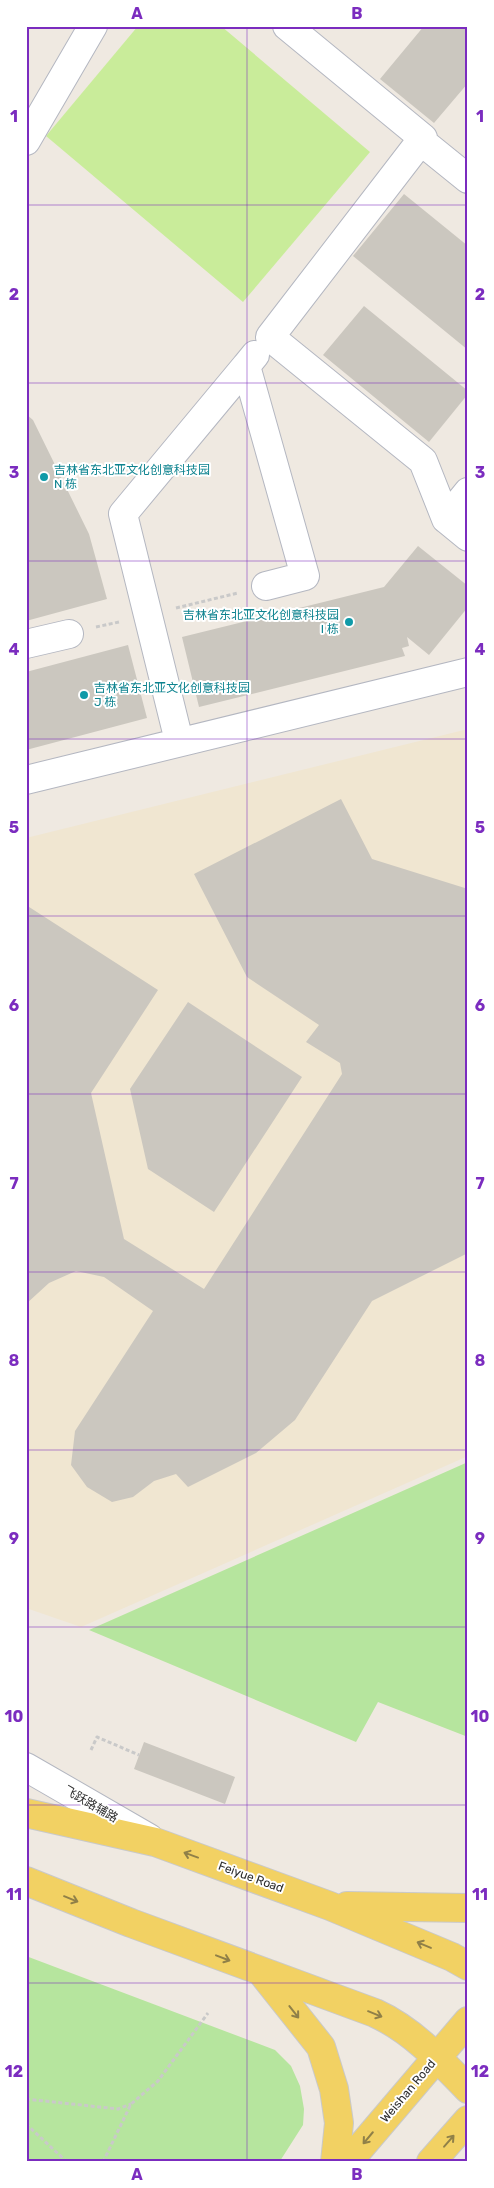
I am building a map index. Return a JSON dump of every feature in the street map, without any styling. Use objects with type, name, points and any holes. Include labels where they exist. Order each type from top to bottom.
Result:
[{"type":"main road","name":"Feiyue Road","points":[[26,1813],[155,1842],[330,1906],[452,1956],[468,1966]]},
{"type":"main road","points":[[26,1881],[130,1924],[263,1974],[375,2013],[396,2023],[437,2057],[468,2088]]},
{"type":"main road","points":[[330,1906],[468,1908]]},
{"type":"main road","points":[[263,1974],[321,2047],[334,2089],[338,2114],[335,2162]]},
{"type":"main road","name":"Weishan Road","points":[[348,2162],[468,2021]]},
{"type":"main road","points":[[431,2162],[468,2120]]},
{"type":"street","points":[[26,141],[93,26]]},
{"type":"street","points":[[180,741],[123,514],[270,337],[423,138],[287,26]]},
{"type":"street","points":[[421,141],[468,178]]},
{"type":"street","points":[[270,337],[423,461],[446,519],[468,537]]},
{"type":"street","points":[[246,366],[305,576],[266,586]]},
{"type":"street","points":[[446,519],[468,492]]},
{"type":"street","points":[[26,644],[69,634]]},
{"type":"street","points":[[26,780],[468,672]]},
{"type":"street","name":"飞跃路辅路","points":[[26,1767],[155,1842]]},
{"type":"path","points":[[91,1750],[97,1736],[139,1755]]},
{"type":"path","points":[[26,2099],[118,2109],[131,2104],[158,2081],[208,2013]]},
{"type":"path","points":[[103,2162],[131,2104]]},
{"type":"path","points":[[26,2124],[67,2162]]},
{"type":"shaded area","points":[[468,729],[468,1456],[81,1627],[26,1608],[26,838]]},
{"type":"green space","points":[[138,26],[221,26],[370,152],[243,302],[46,136]]},
{"type":"green space","points":[[468,1462],[468,1737],[378,1702],[356,1742],[89,1630]]},
{"type":"green space","points":[[26,1956],[275,2050],[291,2066],[300,2086],[304,2109],[303,2125],[280,2161],[26,2162]]},
{"type":"building","points":[[424,26],[468,26],[468,83],[434,123],[380,79]]},
{"type":"building","points":[[404,194],[468,246],[468,350],[353,256]]},
{"type":"building","points":[[364,306],[468,391],[468,394],[429,442],[323,355]]},
{"type":"building","name":"吉林省东北亚文化创意科技园 N 栋","points":[[26,414],[33,420],[89,534],[107,599],[26,621]]},
{"type":"building","name":"吉林省东北亚文化创意科技园 I 栋","points":[[418,546],[468,586],[468,607],[429,655],[407,637],[409,646],[402,648],[405,656],[199,707],[182,637],[384,587]]},
{"type":"building","name":"吉林省东北亚文化创意科技园 J 栋","points":[[128,645],[147,718],[26,750],[26,672]]},
{"type":"building","points":[[341,799],[372,859],[468,889],[468,1253],[372,1301],[295,1420],[256,1453],[188,1487],[176,1474],[154,1481],[133,1497],[112,1502],[87,1487],[71,1465],[75,1431],[153,1311],[104,1277],[76,1271],[49,1283],[26,1304],[26,905],[158,990],[91,1093],[124,1239],[204,1289],[342,1074],[340,1063],[306,1042],[319,1025],[247,977],[194,874]]},
{"type":"building","points":[[188,1002],[302,1077],[214,1212],[148,1169],[130,1089]]},
{"type":"building","points":[[144,1742],[235,1777],[225,1804],[134,1769]]},
{"type":"place","name":"吉林省东北亚文化创意科技园 N 栋","points":[[44,477]]},
{"type":"place","name":"吉林省东北亚文化创意科技园 I 栋","points":[[349,622]]},
{"type":"place","name":"吉林省东北亚文化创意科技园 J 栋","points":[[84,695]]}]
